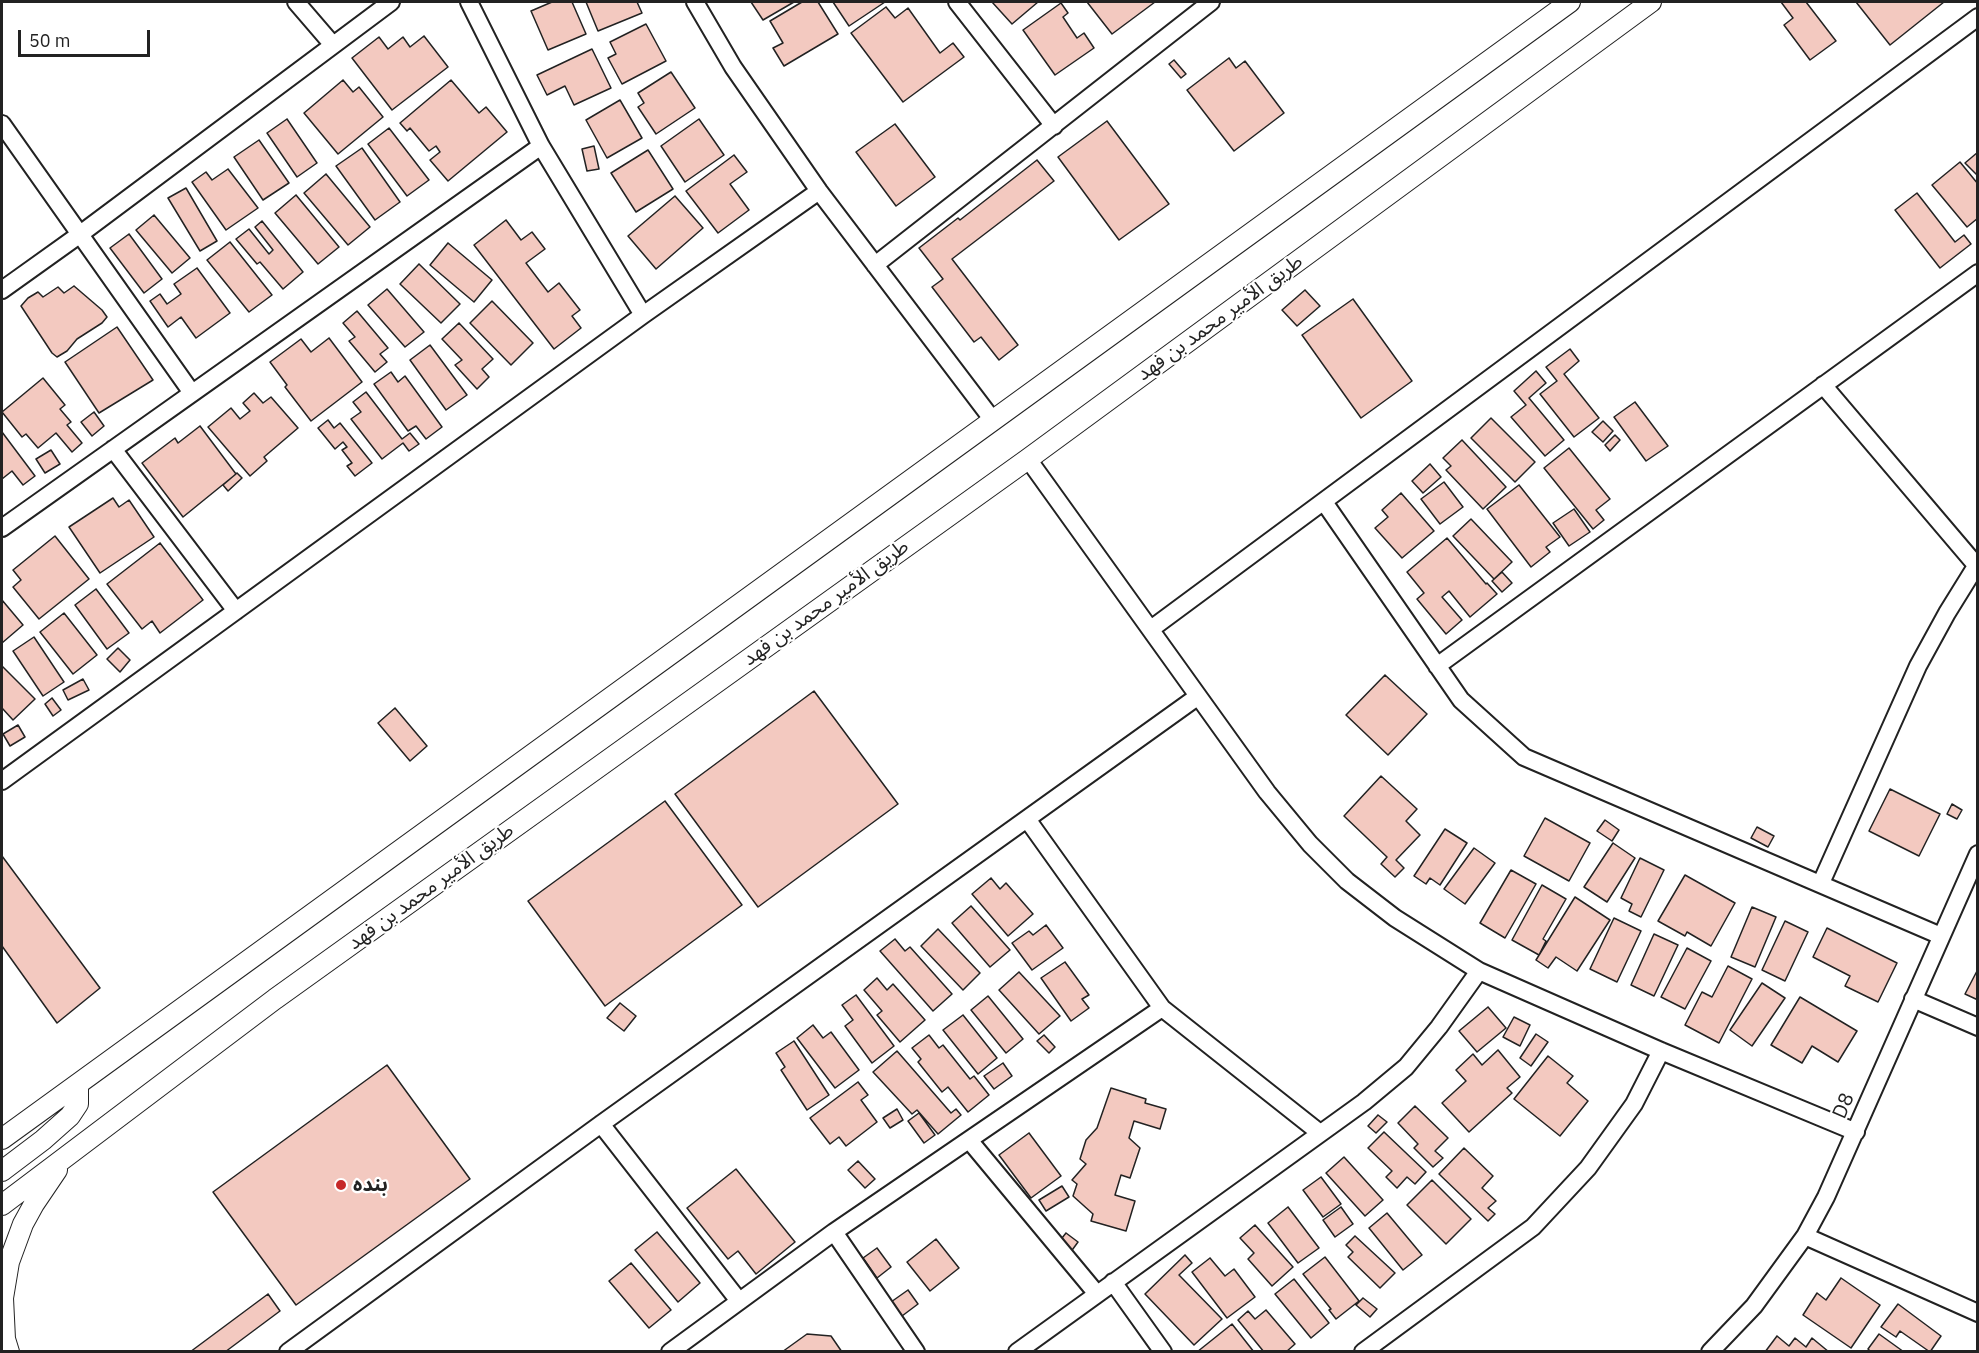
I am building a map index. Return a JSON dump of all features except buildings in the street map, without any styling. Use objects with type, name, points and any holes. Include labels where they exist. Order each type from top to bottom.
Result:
[{"type":"street","points":[[296,2],[333,45]]},
{"type":"street","points":[[2,290],[391,2]]},
{"type":"street","points":[[470,2],[541,147],[643,315]]},
{"type":"street","points":[[695,2],[733,67],[819,191],[992,419]]},
{"type":"street","points":[[957,2],[1054,126]]},
{"type":"street","points":[[2,1138],[1570,2]]},
{"type":"street","name":"طريق الأمير محمد بن فهد","points":[[2,1205],[274,999],[1028,459],[1651,2]]},
{"type":"street","points":[[875,265],[1054,126],[1206,3]]},
{"type":"street","points":[[1151,629],[1977,17]]},
{"type":"street","points":[[2,124],[192,393]]},
{"type":"street","points":[[2,528],[541,147]]},
{"type":"street","points":[[2,781],[643,315],[819,191]]},
{"type":"street","points":[[1437,666],[1977,273]]},
{"type":"street","points":[[1821,884],[1918,666],[1977,564],[1824,385]]},
{"type":"street","points":[[113,448],[237,611]]},
{"type":"street","points":[[1028,459],[1274,801],[1310,844],[1347,881],[1395,918],[1479,971],[1661,1052],[1856,1132]]},
{"type":"street","points":[[1324,502],[1461,700],[1524,757],[1941,936]]},
{"type":"street","points":[[288,1352],[600,1124],[1197,697]]},
{"type":"street","points":[[1027,819],[1162,1008],[1320,1133]]},
{"type":"street","name":"D8","points":[[1710,1352],[1754,1306],[1805,1236],[1826,1197],[1977,854]]},
{"type":"street","points":[[1017,1352],[1364,1102],[1406,1067],[1439,1027],[1479,971]]},
{"type":"street","points":[[1913,999],[1977,1027]]},
{"type":"street","points":[[670,1352],[834,1232],[1162,1008]]},
{"type":"street","points":[[1363,1352],[1533,1227],[1588,1168],[1634,1104],[1661,1052]]},
{"type":"street","points":[[2,1171],[70,1116],[78,1104],[78,1084]]},
{"type":"street","points":[[600,1124],[739,1301]]},
{"type":"street","points":[[969,1140],[1098,1294]]},
{"type":"street","points":[[9,1352],[5,1339],[3,1298],[9,1262],[15,1242],[34,1204],[64,1158]]},
{"type":"street","points":[[834,1232],[916,1352]]},
{"type":"street","points":[[1805,1236],[1977,1313]]},
{"type":"street","points":[[1113,1282],[1162,1352]]},
{"type":"place","name":"بنده","points":[[341,1185]]}]
